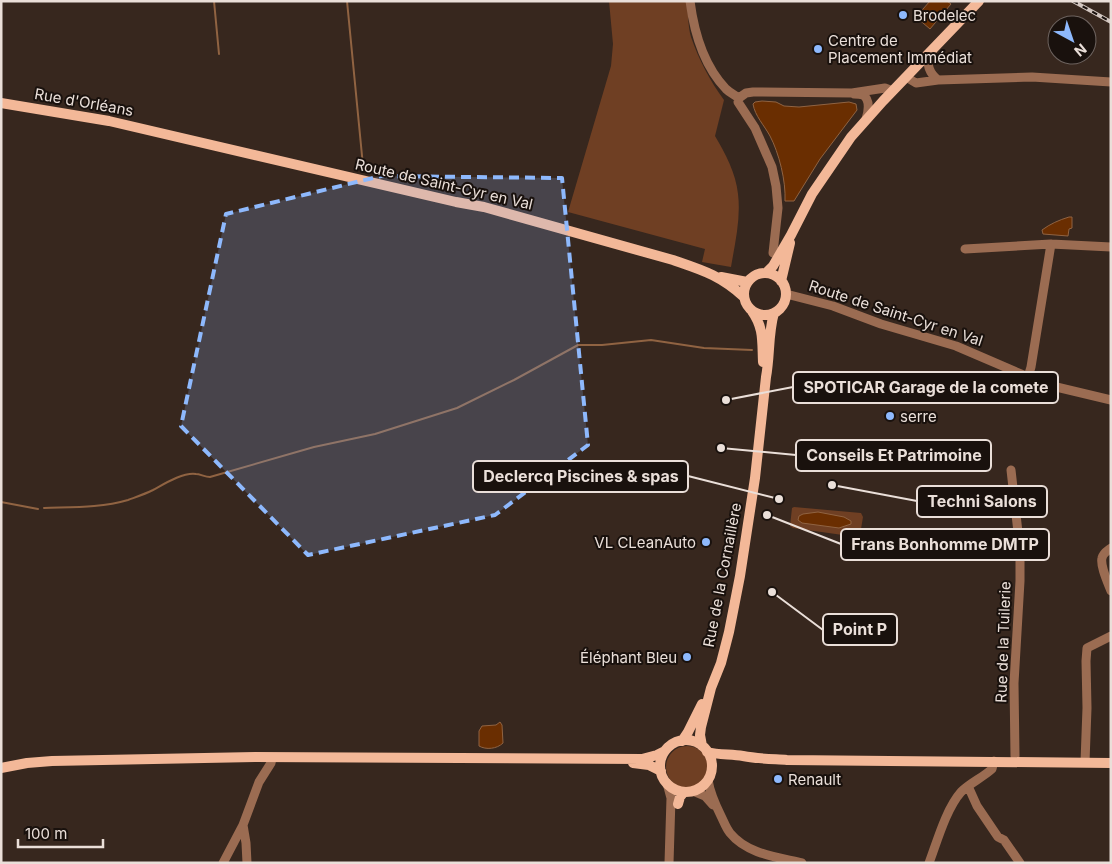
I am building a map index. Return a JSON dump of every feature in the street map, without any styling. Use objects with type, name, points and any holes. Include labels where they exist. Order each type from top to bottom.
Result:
[{"type":"main road","points":[[766,273],[773,266],[791,236],[812,194],[836,157],[892,91],[979,1]]},
{"type":"main road","name":"Rue d'Orléans","points":[[1,103],[110,121],[160,132]]},
{"type":"main road","name":"Route de Saint-Cyr en Val","points":[[160,132],[484,208],[673,260],[718,277],[744,297]]},
{"type":"main road","points":[[781,281],[791,236]]},
{"type":"main road","points":[[766,273],[777,276],[781,281],[785,287],[786,294],[783,305],[774,313],[768,315],[762,315],[751,310],[745,302],[743,292],[747,282],[752,277],[766,273]]},
{"type":"main road","name":"Route de Saint-Cyr en Val","points":[[718,277],[747,282]]},
{"type":"main road","name":"Rue de la Cornaillère","points":[[751,310],[758,320],[761,330],[763,367],[766,377]]},
{"type":"main road","name":"Rue de la Cornaillère","points":[[712,754],[700,735],[701,726],[729,632],[740,576],[755,478],[768,365],[770,327],[774,313]]},
{"type":"main road","name":"Rue de la Cornaillère","points":[[682,741],[711,688]]},
{"type":"main road","points":[[1,768],[52,761],[272,758],[642,759],[657,755],[670,746],[682,741],[696,743],[712,754],[750,758],[1111,763]]},
{"type":"main road","points":[[665,751],[661,764],[663,778],[672,788],[688,792]]},
{"type":"main road","points":[[678,804],[680,797],[700,788],[710,775],[712,754]]},
{"type":"main road","points":[[710,775],[710,758],[712,754]]},
{"type":"main road","points":[[605,760],[648,765],[661,771]]},
{"type":"street","points":[[690,1],[695,30],[716,77],[727,90],[739,98]]},
{"type":"street","points":[[928,54],[929,69],[938,80]]},
{"type":"street","points":[[906,77],[916,83],[938,80],[1032,77],[1111,82]]},
{"type":"street","points":[[739,98],[746,93],[753,92],[852,93],[885,88],[892,91]]},
{"type":"street","points":[[852,93],[863,95],[866,99],[868,111],[866,120]]},
{"type":"street","points":[[739,98],[738,102],[755,128],[772,167],[778,208],[772,253]]},
{"type":"street","points":[[965,249],[1051,244],[1111,247]]},
{"type":"street","points":[[1028,378],[1051,244]]},
{"type":"street","name":"Route de Saint-Cyr en Val","points":[[786,294],[833,306],[881,324],[956,346],[1028,378],[1067,390],[1111,400]]},
{"type":"street","name":"Rue de la Tuilerie","points":[[1011,470],[1020,550],[1014,682],[1015,756]]},
{"type":"street","points":[[1111,548],[1101,558],[1111,592]]},
{"type":"street","points":[[1084,762],[1087,708],[1087,648],[1111,636]]},
{"type":"street","points":[[223,863],[243,825],[259,782],[271,763],[272,758]]},
{"type":"street","points":[[929,863],[945,821],[956,800],[968,786],[992,770],[994,761]]},
{"type":"street","points":[[710,775],[710,792],[731,834],[742,845],[767,855],[802,863]]},
{"type":"street","points":[[667,784],[671,798],[670,863]]},
{"type":"street","points":[[968,786],[977,806],[998,837],[1004,840],[1020,863]]},
{"type":"street","points":[[688,792],[705,796],[721,816]]},
{"type":"street","points":[[670,863],[678,804]]},
{"type":"street","points":[[243,825],[246,843],[246,863]]},
{"type":"highlighted area","points":[[381,176],[562,178],[588,445],[495,515],[308,555],[181,426],[226,214]]},
{"type":"shaded area","points":[[609,1],[687,1],[689,29],[694,46],[701,62],[724,100],[715,136],[732,171],[737,186],[739,203],[736,240],[731,267],[702,262],[705,249],[568,212],[611,66],[613,44]]},
{"type":"shaded area","points":[[930,1],[947,1],[951,4],[930,29],[916,17]]},
{"type":"shaded area","points":[[762,101],[799,107],[849,102],[856,104],[857,110],[820,159],[794,201],[785,201],[783,176],[776,151],[754,108],[753,104],[755,102]]},
{"type":"shaded area","points":[[1072,217],[1072,228],[1069,229],[1068,236],[1043,234],[1042,230],[1045,228]]},
{"type":"shaded area","points":[[792,508],[861,513],[863,517],[860,535],[857,537],[793,528],[790,526]]},
{"type":"shaded area","points":[[818,512],[844,517],[851,521],[851,524],[839,528],[802,523],[798,520],[799,516],[803,514]]},
{"type":"shaded area","points":[[500,722],[502,725],[503,743],[498,747],[491,748],[479,746],[479,731],[482,726],[496,725]]},
{"type":"shaded area","points":[[691,746],[699,749],[705,755],[708,767],[705,779],[699,785],[683,788],[675,785],[669,779],[666,763],[669,755],[675,749]]},
{"type":"waterway","points":[[214,1],[219,54]]},
{"type":"waterway","points":[[347,1],[363,166]]},
{"type":"waterway","points":[[44,508],[86,507],[118,503],[144,494],[185,475],[198,474],[210,477],[314,447],[375,434],[457,408],[578,345],[602,345],[651,340],[704,348],[752,350]]},
{"type":"waterway","points":[[1,502],[38,509]]},
{"type":"railway","points":[[1073,1],[1111,22]]},
{"type":"place","name":"Brodelec","points":[[903,15]]},
{"type":"place","name":"Centre de Placement Immédiat","points":[[818,49]]},
{"type":"place","name":"SPOTICAR Garage de la comete","points":[[726,400]]},
{"type":"place","name":"serre","points":[[890,416]]},
{"type":"place","name":"Conseils Et Patrimoine","points":[[721,448]]},
{"type":"place","name":"Techni Salons","points":[[832,485]]},
{"type":"place","name":"Declercq Piscines & spas","points":[[779,499]]},
{"type":"place","name":"Frans Bonhomme DMTP","points":[[767,515]]},
{"type":"place","name":"VL CLeanAuto","points":[[706,542]]},
{"type":"place","name":"Point P","points":[[772,592]]},
{"type":"place","name":"Éléphant Bleu","points":[[687,657]]},
{"type":"place","name":"Renault","points":[[778,779]]}]
